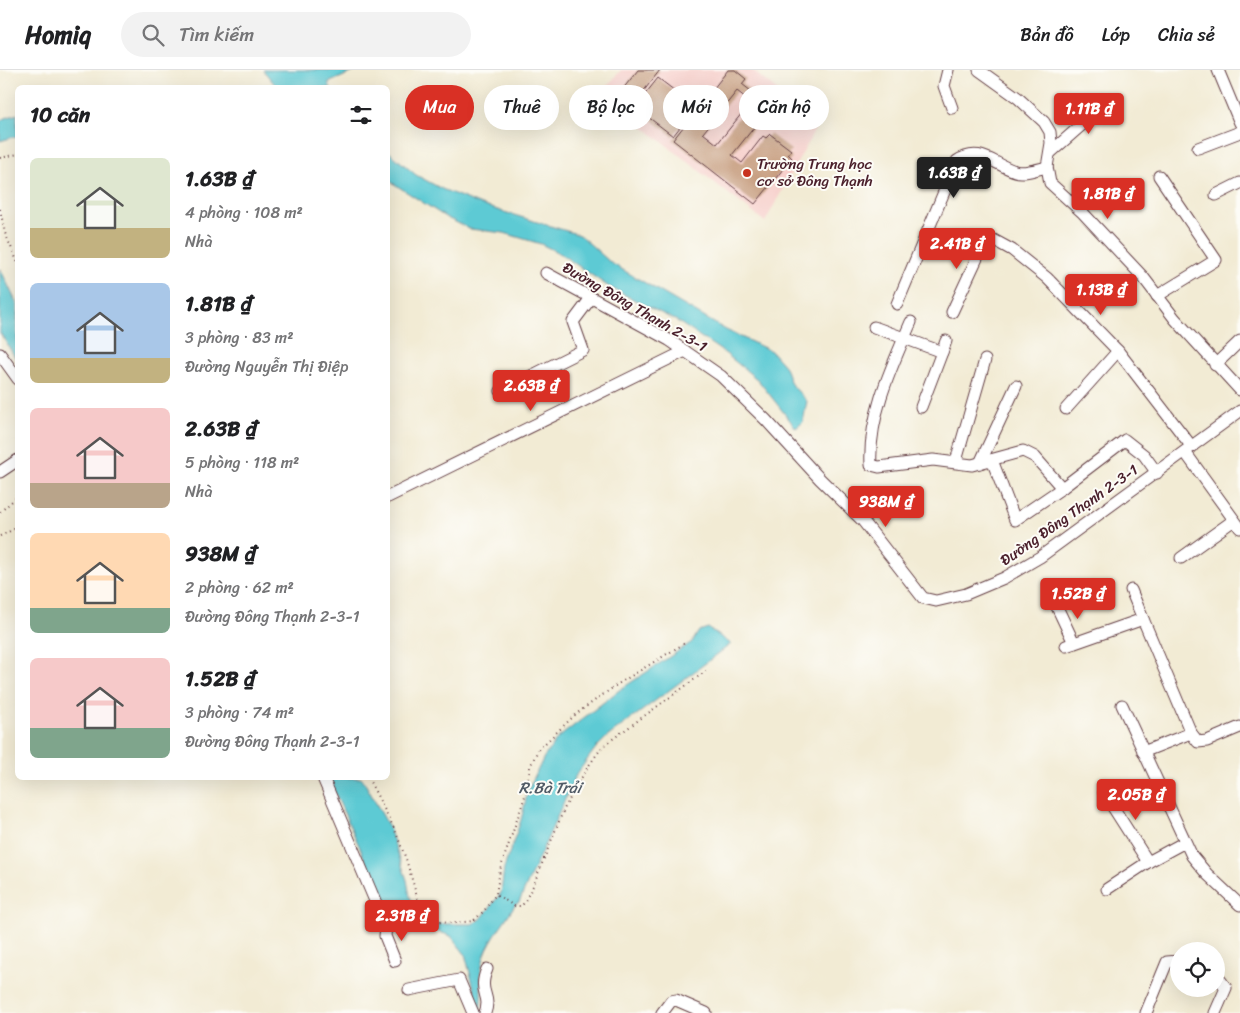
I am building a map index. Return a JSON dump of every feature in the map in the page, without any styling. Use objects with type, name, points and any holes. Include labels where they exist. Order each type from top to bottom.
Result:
[{"type":"street","points":[[948,70],[944,86],[952,108]]},
{"type":"street","points":[[978,70],[1018,98],[1044,122],[1050,132],[1050,152],[1047,168],[1050,183],[1090,220],[1143,277],[1215,366],[1240,390]]},
{"type":"street","points":[[1218,70],[1240,123]]},
{"type":"street","points":[[1050,152],[1110,100]]},
{"type":"street","points":[[1198,148],[1240,132]]},
{"type":"street","points":[[897,304],[957,161],[967,155],[982,156],[1018,172],[1047,168]]},
{"type":"street","points":[[1157,296],[1216,260],[1159,176]]},
{"type":"street","points":[[1216,195],[1240,183]]},
{"type":"street","points":[[952,312],[986,239],[990,238],[1012,250],[1047,278],[1118,351],[1188,450],[1237,524],[1181,558]]},
{"type":"street","name":"Đường Đông Thạnh 2-3-1","points":[[546,273],[685,351],[721,376],[863,521],[923,598],[936,601],[966,594],[1004,578],[1040,557],[1240,411]]},
{"type":"street","points":[[500,391],[583,350],[573,322],[591,298]]},
{"type":"street","points":[[911,322],[873,425],[870,441],[871,465],[879,467],[932,460],[972,464],[1024,451],[1035,457],[1062,488]]},
{"type":"street","points":[[874,327],[904,338],[944,346],[921,407]]},
{"type":"street","points":[[1215,366],[1240,341]]},
{"type":"street","points":[[390,496],[685,351]]},
{"type":"street","points":[[1066,409],[1118,351]]},
{"type":"street","points":[[0,354],[15,376]]},
{"type":"street","points":[[956,461],[985,360]]},
{"type":"street","points":[[1016,386],[986,461],[1015,520],[1062,488],[1125,440],[1144,455],[1157,473]]},
{"type":"street","points":[[0,472],[15,462]]},
{"type":"street","points":[[1131,590],[1191,733],[1198,742],[1207,741],[1240,726]]},
{"type":"street","points":[[1065,595],[1057,607],[1070,645],[1143,619]]},
{"type":"street","points":[[1122,705],[1192,856],[1207,874],[1240,906]]},
{"type":"street","points":[[1143,752],[1191,733]]},
{"type":"street","points":[[324,780],[386,927],[385,936],[395,961]]},
{"type":"street","points":[[1104,793],[1148,862]]},
{"type":"street","points":[[1108,889],[1148,862],[1185,842]]},
{"type":"street","points":[[1146,1013],[1167,962],[1170,962]]},
{"type":"street","points":[[486,969],[482,982],[489,1003],[486,1013]]},
{"type":"street","points":[[409,990],[459,980],[473,1013]]},
{"type":"street","points":[[1215,1013],[1222,997]]},
{"type":"street","points":[[662,1013],[671,1001],[676,1000],[706,1013]]},
{"type":"path","points":[[0,158],[15,155]]},
{"type":"path","points":[[0,209],[5,233],[15,256]]},
{"type":"path","points":[[0,512],[15,499]]},
{"type":"path","points":[[0,536],[15,528]]},
{"type":"path","points":[[369,780],[395,830],[406,859],[415,895],[426,915],[437,922],[473,921],[484,912],[496,894],[500,870],[527,790],[530,767],[538,750],[576,714],[618,684],[685,643]]},
{"type":"path","points":[[496,894],[514,906],[522,906],[533,886],[564,809],[586,768],[603,746],[706,671]]},
{"type":"shaded area","name":"Trường Trung học cơ sở Đông Thạnh","points":[[621,70],[752,70],[770,85],[739,85],[739,130],[815,130],[765,222],[647,130],[653,130],[653,85],[608,85]]},
{"type":"water","points":[[263,70],[358,70],[328,83],[329,85],[275,85]]},
{"type":"water","points":[[15,115],[15,137],[0,141],[0,120]]},
{"type":"water","points":[[390,153],[416,175],[442,189],[481,205],[580,235],[611,263],[726,330],[771,351],[785,367],[791,384],[807,401],[803,422],[796,428],[758,380],[726,354],[677,321],[609,287],[561,254],[541,244],[504,233],[470,229],[447,218],[390,181]]},
{"type":"water","points":[[0,268],[15,300],[15,357],[0,333]]},
{"type":"water","name":"R.Bà Trải","points":[[708,628],[731,644],[607,737],[595,749],[576,775],[519,902],[514,906],[487,949],[481,971],[480,1012],[465,954],[451,936],[428,928],[389,925],[361,850],[329,780],[363,780],[388,825],[407,880],[410,897],[418,912],[437,924],[472,924],[481,919],[501,893],[504,868],[521,820],[528,790],[544,757],[558,738],[618,691],[692,642],[699,631]]},
{"type":"building","points":[[638,70],[660,70],[648,85],[626,85]]},
{"type":"building","points":[[728,70],[735,70],[746,79],[742,84],[743,85],[739,85],[739,93],[737,91],[729,101],[729,85],[716,85]]},
{"type":"building","points":[[658,78],[667,85],[663,85],[663,128],[653,121],[652,85]]},
{"type":"building","points":[[739,117],[739,130],[752,130],[732,155],[742,163],[763,136],[766,138],[770,134],[791,150],[788,154],[792,158],[755,204],[673,140],[681,130],[705,130],[703,133],[717,144]]},
{"type":"building","points":[[665,130],[678,130],[673,136]]},
{"type":"place","name":"Trường Trung học cơ sở Đông Thạnh","points":[[747,173]]}]
